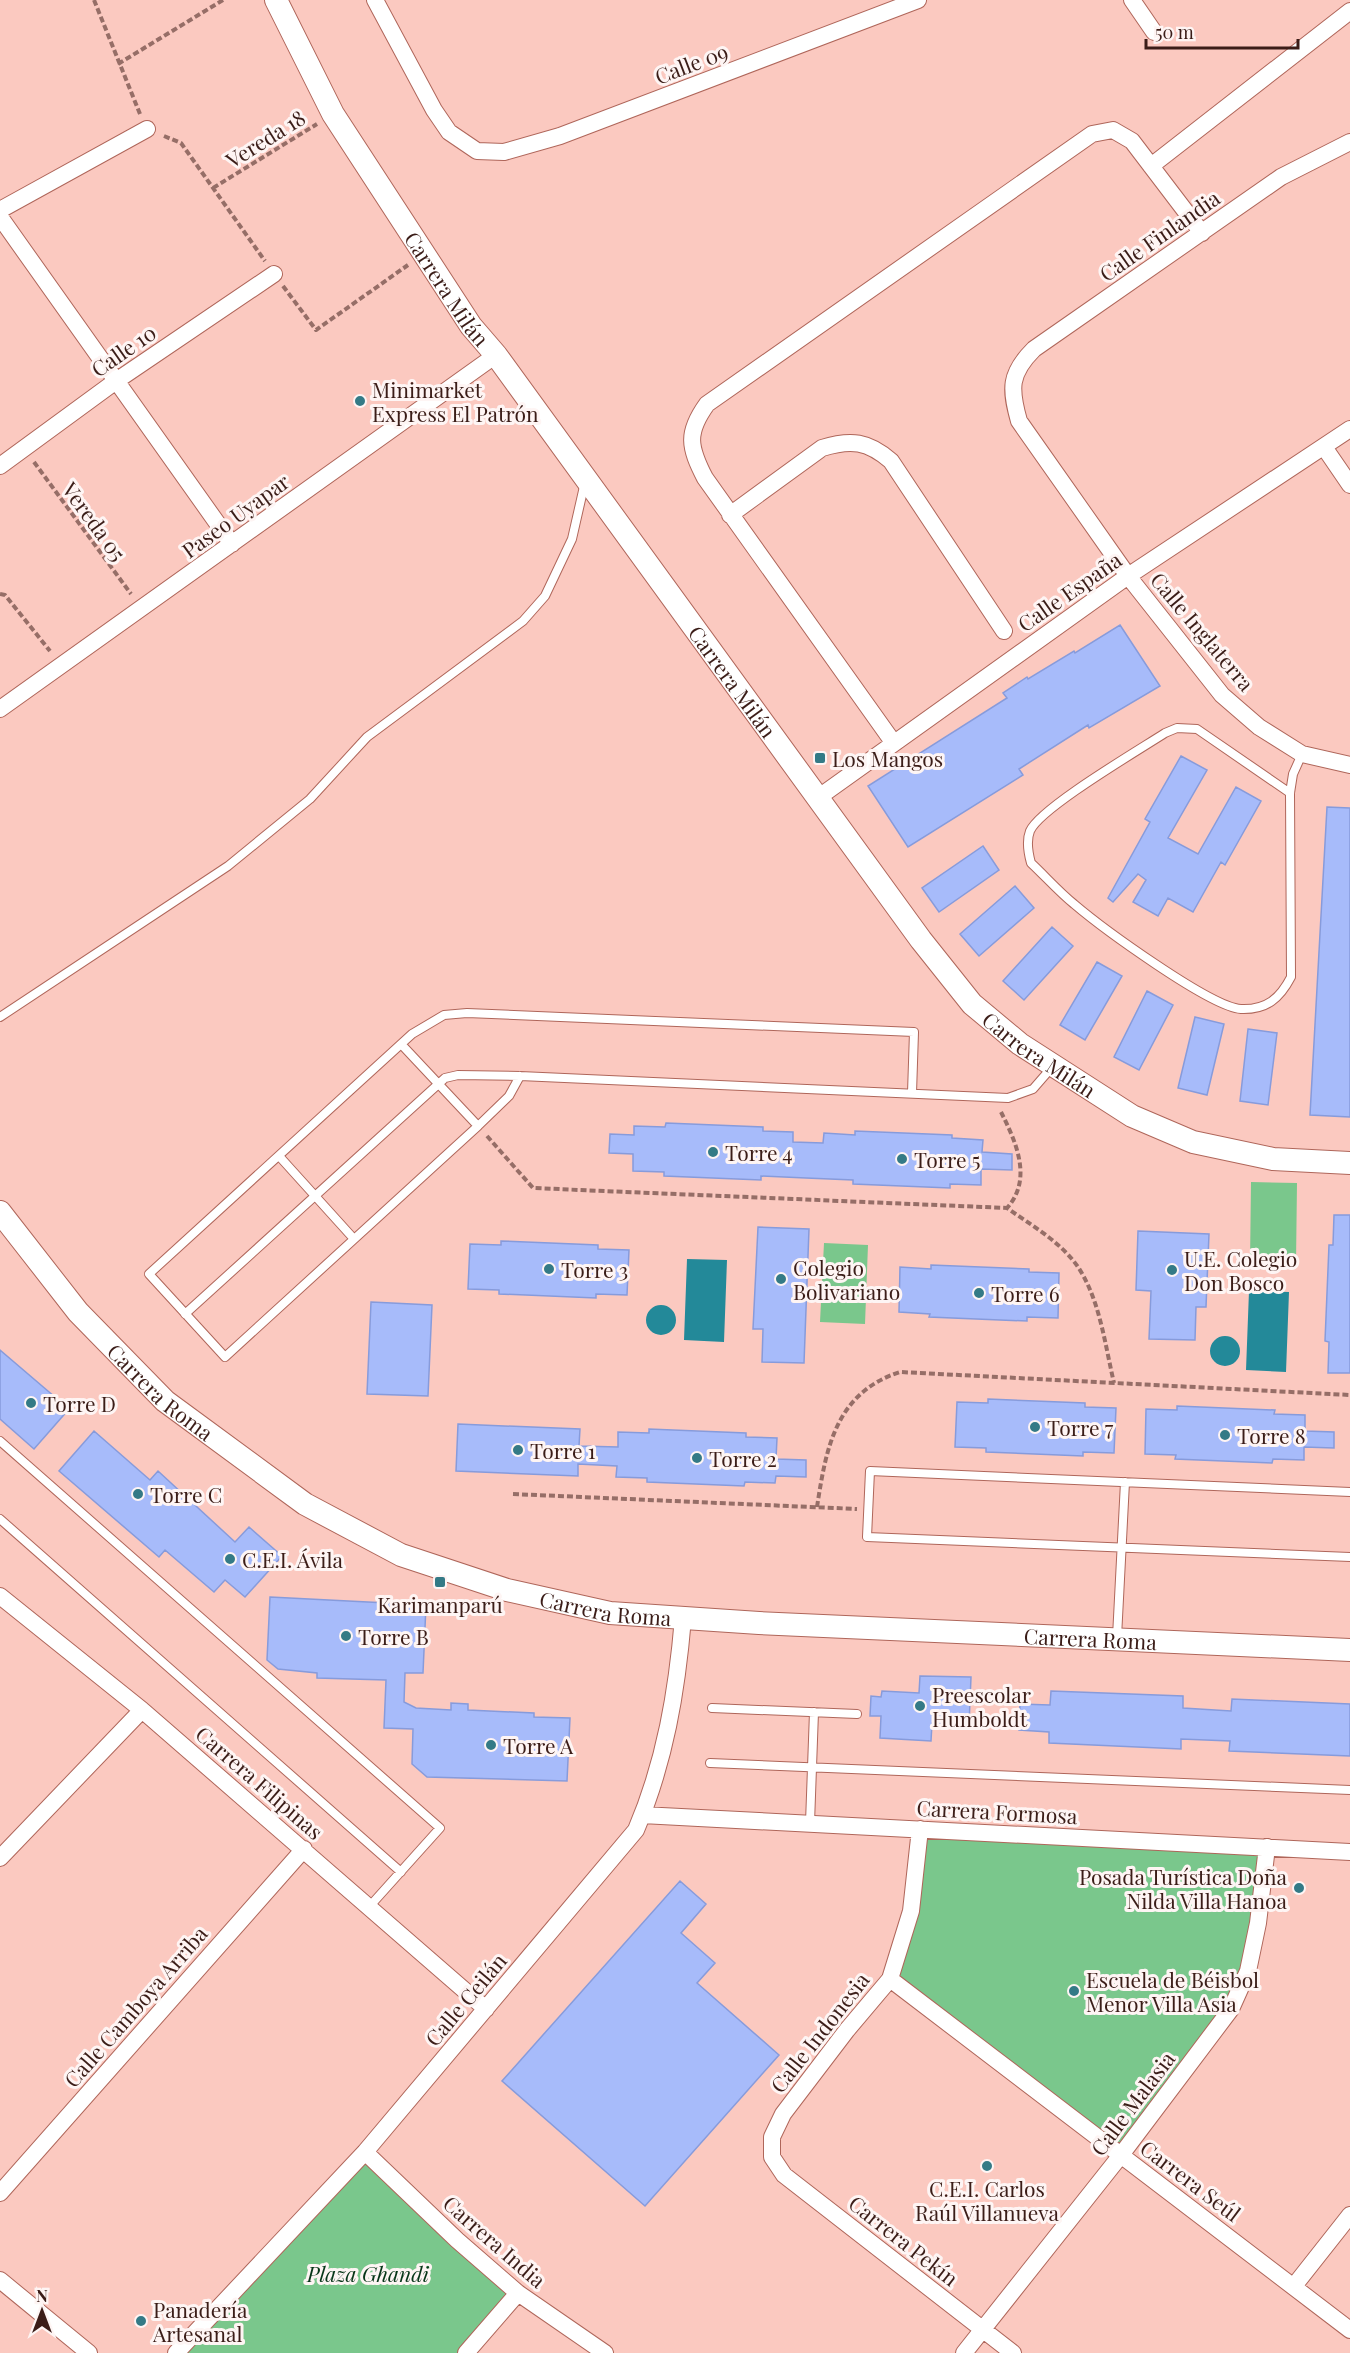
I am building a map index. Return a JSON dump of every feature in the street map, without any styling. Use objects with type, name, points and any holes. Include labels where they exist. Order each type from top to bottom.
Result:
[{"type":"street","name":"Carrera Milán","points":[[276,0],[333,114],[471,326],[586,479],[921,940],[972,1004],[1020,1044],[1132,1116],[1192,1142],[1273,1159],[1350,1163]]},
{"type":"street","name":"Calle 09","points":[[375,0],[434,110],[449,132],[477,151],[504,152],[560,136],[918,0]]},
{"type":"street","points":[[1132,0],[1154,32]]},
{"type":"street","points":[[1151,166],[1350,11]]},
{"type":"street","points":[[0,210],[147,129]]},
{"type":"street","points":[[893,742],[730,515],[692,453],[692,434],[697,418],[707,404],[1092,134],[1113,130],[1132,141],[1202,233]]},
{"type":"street","name":"Calle Finlandia","points":[[1012,384],[1020,363],[1034,350],[1281,177],[1350,142]]},
{"type":"street","points":[[0,217],[232,544]]},
{"type":"street","name":"Calle 10","points":[[0,466],[116,381],[274,274]]},
{"type":"street","name":"Paseo Uyapar","points":[[0,709],[60,664],[142,609],[495,356]]},
{"type":"street","name":"Calle Inglaterra","points":[[1012,384],[1019,421],[1128,576],[1222,695],[1259,727],[1302,754],[1350,765]]},
{"type":"street","name":"Calle España","points":[[819,797],[1128,576],[1350,429]]},
{"type":"street","points":[[730,515],[822,448],[840,442],[857,442],[876,448],[891,461],[1004,631]]},
{"type":"street","points":[[1324,447],[1350,486]]},
{"type":"street","name":"Carrera Roma","points":[[0,1212],[78,1312],[165,1401],[304,1504],[401,1555],[507,1590],[610,1613],[1350,1650]]},
{"type":"street","name":"Carrera Filipinas","points":[[0,1596],[141,1710],[486,2009]]},
{"type":"street","name":"Calle Ceilán","points":[[176,2353],[365,2152],[636,1830],[653,1789],[669,1727],[680,1665],[684,1618]]},
{"type":"street","points":[[0,1858],[141,1710]]},
{"type":"street","name":"Carrera Formosa","points":[[642,1815],[1350,1852]]},
{"type":"street","name":"Calle Indonesia","points":[[772,2157],[772,2138],[783,2114],[846,2030],[890,1979],[911,1911],[920,1829]]},
{"type":"street","name":"Calle Malasia","points":[[964,2353],[1121,2155],[1231,2009],[1248,1971],[1258,1923],[1267,1847]]},
{"type":"street","name":"Calle Camboya Arriba","points":[[0,2193],[304,1849]]},
{"type":"street","name":"Carrera Seúl","points":[[890,1979],[1350,2330]]},
{"type":"street","name":"Carrera India","points":[[365,2152],[457,2240],[518,2293],[605,2353]]},
{"type":"street","name":"Carrera Pekín","points":[[772,2157],[784,2175],[1012,2353]]},
{"type":"street","points":[[1294,2286],[1350,2215]]},
{"type":"street","points":[[0,2280],[89,2353]]},
{"type":"street","points":[[466,2353],[518,2293]]},
{"type":"lane","points":[[0,1017],[228,866],[310,799],[367,737],[523,621],[545,596],[572,539],[586,479]]},
{"type":"lane","points":[[1290,793],[1197,729],[1177,728],[1165,733],[1046,812],[1030,830],[1028,853],[1031,862],[1074,905],[1193,989],[1239,1009],[1263,1007],[1284,992],[1291,977],[1290,793],[1293,774],[1302,754]]},
{"type":"lane","points":[[520,1076],[509,1096],[478,1126],[225,1357],[149,1274],[401,1044],[433,1020],[454,1013],[914,1032],[912,1093]]},
{"type":"lane","points":[[401,1044],[478,1126]]},
{"type":"lane","points":[[185,1314],[438,1083],[458,1075],[994,1098],[1026,1094],[1053,1066]]},
{"type":"lane","points":[[279,1156],[354,1239]]},
{"type":"lane","points":[[0,1441],[440,1828],[369,1907]]},
{"type":"lane","points":[[1350,1492],[870,1471],[867,1537],[1350,1557]]},
{"type":"lane","points":[[1117,1639],[1125,1482]]},
{"type":"lane","points":[[0,1519],[401,1872]]},
{"type":"lane","points":[[712,1708],[857,1714]]},
{"type":"lane","points":[[810,1823],[814,1712]]},
{"type":"lane","points":[[710,1763],[1350,1790]]},
{"type":"path","points":[[94,0],[118,64],[147,129],[181,143],[315,330],[423,255]]},
{"type":"path","points":[[118,64],[223,0]]},
{"type":"path","name":"Vereda 18","points":[[213,188],[333,114]]},
{"type":"path","name":"Vereda 05","points":[[24,450],[142,609]]},
{"type":"path","points":[[0,594],[5,595],[60,664]]},
{"type":"path","points":[[994,1098],[1019,1150],[1020,1188],[1016,1198],[1006,1208]]},
{"type":"path","points":[[478,1126],[533,1188],[1006,1208],[1052,1241],[1078,1267],[1096,1308],[1114,1383]]},
{"type":"path","points":[[817,1507],[825,1455],[837,1423],[864,1392],[886,1376],[900,1372],[1350,1395]]},
{"type":"path","points":[[513,1494],[868,1509]]},
{"type":"green space","points":[[1251,1182],[1297,1183],[1296,1263],[1250,1263]]},
{"type":"green space","points":[[824,1243],[868,1245],[865,1324],[820,1322]]},
{"type":"green space","name":"Escuela de Béisbol Menor Villa Asia","points":[[924,1832],[1263,1852],[1245,1969],[1228,2005],[1120,2149],[894,1976]]},
{"type":"green space","name":"Plaza Ghandi","points":[[364,2161],[510,2295],[461,2353],[182,2353]]},
{"type":"water","points":[[687,1259],[727,1260],[724,1342],[684,1340]]},
{"type":"water","points":[[1249,1291],[1289,1292],[1286,1372],[1246,1370]]},
{"type":"water","points":[[661,1305],[672,1309],[676,1320],[672,1331],[661,1335],[650,1331],[646,1320],[650,1309]]},
{"type":"water","points":[[1225,1336],[1231,1337],[1239,1345],[1239,1357],[1231,1365],[1225,1366],[1219,1365],[1211,1357],[1210,1351],[1211,1345],[1219,1337]]},
{"type":"building","points":[[1120,625],[1160,686],[1089,728],[1088,725],[1019,769],[1023,775],[908,847],[868,786],[1007,698],[1003,693],[1027,677],[1028,679],[1074,651],[1075,653]]},
{"type":"building","points":[[1181,756],[1207,770],[1168,838],[1198,854],[1236,787],[1261,801],[1225,865],[1221,862],[1193,912],[1168,898],[1158,916],[1133,902],[1146,880],[1138,874],[1113,902],[1108,898],[1150,822],[1145,819]]},
{"type":"building","points":[[1327,807],[1350,808],[1350,1117],[1310,1115]]},
{"type":"building","points":[[983,846],[999,870],[939,912],[922,888]]},
{"type":"building","points":[[1015,886],[1034,908],[979,956],[960,934]]},
{"type":"building","points":[[1052,927],[1073,946],[1024,1000],[1003,981]]},
{"type":"building","points":[[1097,962],[1122,976],[1085,1040],[1060,1025]]},
{"type":"building","points":[[1147,991],[1173,1005],[1139,1070],[1114,1057]]},
{"type":"building","points":[[1195,1017],[1224,1024],[1207,1095],[1178,1088]]},
{"type":"building","points":[[1248,1029],[1277,1033],[1268,1105],[1240,1101]]},
{"type":"building","points":[[666,1123],[763,1127],[763,1131],[793,1132],[793,1142],[823,1143],[824,1133],[855,1135],[855,1131],[952,1135],[952,1138],[983,1140],[982,1152],[1012,1154],[1012,1170],[981,1169],[981,1185],[950,1184],[950,1188],[853,1184],[853,1180],[761,1176],[761,1180],[664,1176],[664,1172],[633,1171],[633,1154],[609,1153],[610,1134],[634,1135],[634,1126],[665,1127]]},
{"type":"building","points":[[1334,1215],[1350,1215],[1350,1373],[1328,1373],[1329,1342],[1325,1341],[1329,1245],[1333,1245]]},
{"type":"building","name":"Colegio Bolivariano","points":[[758,1227],[809,1229],[804,1363],[762,1362],[763,1329],[753,1329]]},
{"type":"building","name":"U.E. Colegio Don Bosco","points":[[1138,1231],[1209,1234],[1206,1307],[1196,1307],[1195,1340],[1149,1339],[1151,1291],[1136,1290]]},
{"type":"building","name":"Torre 3","points":[[501,1241],[598,1245],[598,1249],[629,1250],[627,1295],[596,1294],[596,1298],[499,1294],[499,1290],[468,1289],[470,1244],[501,1245]]},
{"type":"building","name":"Torre 6","points":[[931,1265],[1029,1269],[1029,1272],[1059,1273],[1058,1318],[1027,1317],[1027,1321],[929,1317],[930,1314],[899,1312],[900,1267],[931,1269]]},
{"type":"building","points":[[371,1302],[432,1305],[428,1396],[367,1394]]},
{"type":"building","name":"Torre D","points":[[0,1350],[69,1409],[34,1449],[0,1419]]},
{"type":"building","name":"Torre 7","points":[[988,1399],[1085,1403],[1085,1407],[1116,1408],[1114,1453],[1083,1452],[1083,1456],[986,1452],[986,1448],[955,1447],[957,1402],[988,1403]]},
{"type":"building","name":"Torre 8","points":[[1177,1406],[1275,1410],[1274,1414],[1305,1415],[1305,1431],[1334,1432],[1334,1448],[1304,1447],[1304,1460],[1273,1459],[1272,1463],[1175,1459],[1176,1455],[1145,1454],[1146,1409],[1177,1410]]},
{"type":"building","points":[[458,1424],[580,1429],[579,1446],[618,1447],[618,1432],[649,1433],[649,1429],[746,1433],[746,1437],[777,1438],[776,1459],[806,1460],[806,1477],[776,1476],[775,1483],[745,1482],[744,1486],[647,1482],[647,1478],[616,1477],[617,1466],[578,1464],[578,1476],[456,1471]]},
{"type":"building","points":[[94,1431],[150,1480],[158,1471],[235,1542],[249,1527],[282,1556],[245,1597],[225,1580],[214,1592],[165,1550],[159,1557],[59,1471]]},
{"type":"building","points":[[270,1597],[426,1605],[423,1673],[405,1673],[404,1702],[416,1708],[451,1710],[451,1703],[468,1704],[468,1710],[534,1713],[534,1717],[570,1718],[567,1781],[427,1777],[412,1764],[413,1729],[384,1728],[386,1680],[317,1678],[317,1673],[278,1669],[267,1660]]},
{"type":"building","name":"Preescolar Humboldt","points":[[920,1676],[971,1677],[969,1725],[932,1723],[931,1741],[880,1738],[881,1716],[870,1716],[871,1696],[881,1697],[882,1691],[919,1693]]},
{"type":"building","points":[[1051,1691],[1183,1696],[1183,1708],[1231,1711],[1232,1699],[1350,1704],[1350,1756],[1229,1751],[1230,1741],[1181,1739],[1181,1749],[1049,1743],[1049,1732],[1019,1730],[1020,1704],[1050,1705]]},
{"type":"building","points":[[680,1881],[706,1904],[681,1933],[715,1963],[697,1983],[779,2055],[645,2206],[502,2081]]},
{"type":"place","name":"Minimarket Express El Patrón","points":[[360,401]]},
{"type":"place","name":"Los Mangos","points":[[820,758]]},
{"type":"place","name":"Torre 4","points":[[713,1152]]},
{"type":"place","name":"Torre 5","points":[[902,1159]]},
{"type":"place","name":"Torre 3","points":[[549,1269]]},
{"type":"place","name":"U.E. Colegio Don Bosco","points":[[1172,1270]]},
{"type":"place","name":"Colegio Bolivariano","points":[[781,1279]]},
{"type":"place","name":"Torre 6","points":[[979,1293]]},
{"type":"place","name":"Torre D","points":[[31,1403]]},
{"type":"place","name":"Torre 7","points":[[1035,1427]]},
{"type":"place","name":"Torre 8","points":[[1225,1435]]},
{"type":"place","name":"Torre 1","points":[[518,1450]]},
{"type":"place","name":"Torre 2","points":[[697,1458]]},
{"type":"place","name":"Torre C","points":[[138,1494]]},
{"type":"place","name":"C.E.I. Ávila","points":[[230,1559]]},
{"type":"place","name":"Karimanparú","points":[[440,1582]]},
{"type":"place","name":"Torre B","points":[[346,1636]]},
{"type":"place","name":"Preescolar Humboldt","points":[[920,1706]]},
{"type":"place","name":"Torre A","points":[[491,1745]]},
{"type":"place","name":"Posada Turística Doña Nilda Villa Hanoa","points":[[1299,1888]]},
{"type":"place","name":"Escuela de Béisbol Menor Villa Asia","points":[[1074,1991]]},
{"type":"place","name":"C.E.I. Carlos Raúl Villanueva","points":[[987,2166]]},
{"type":"place","name":"Panadería Artesanal","points":[[141,2321]]}]
